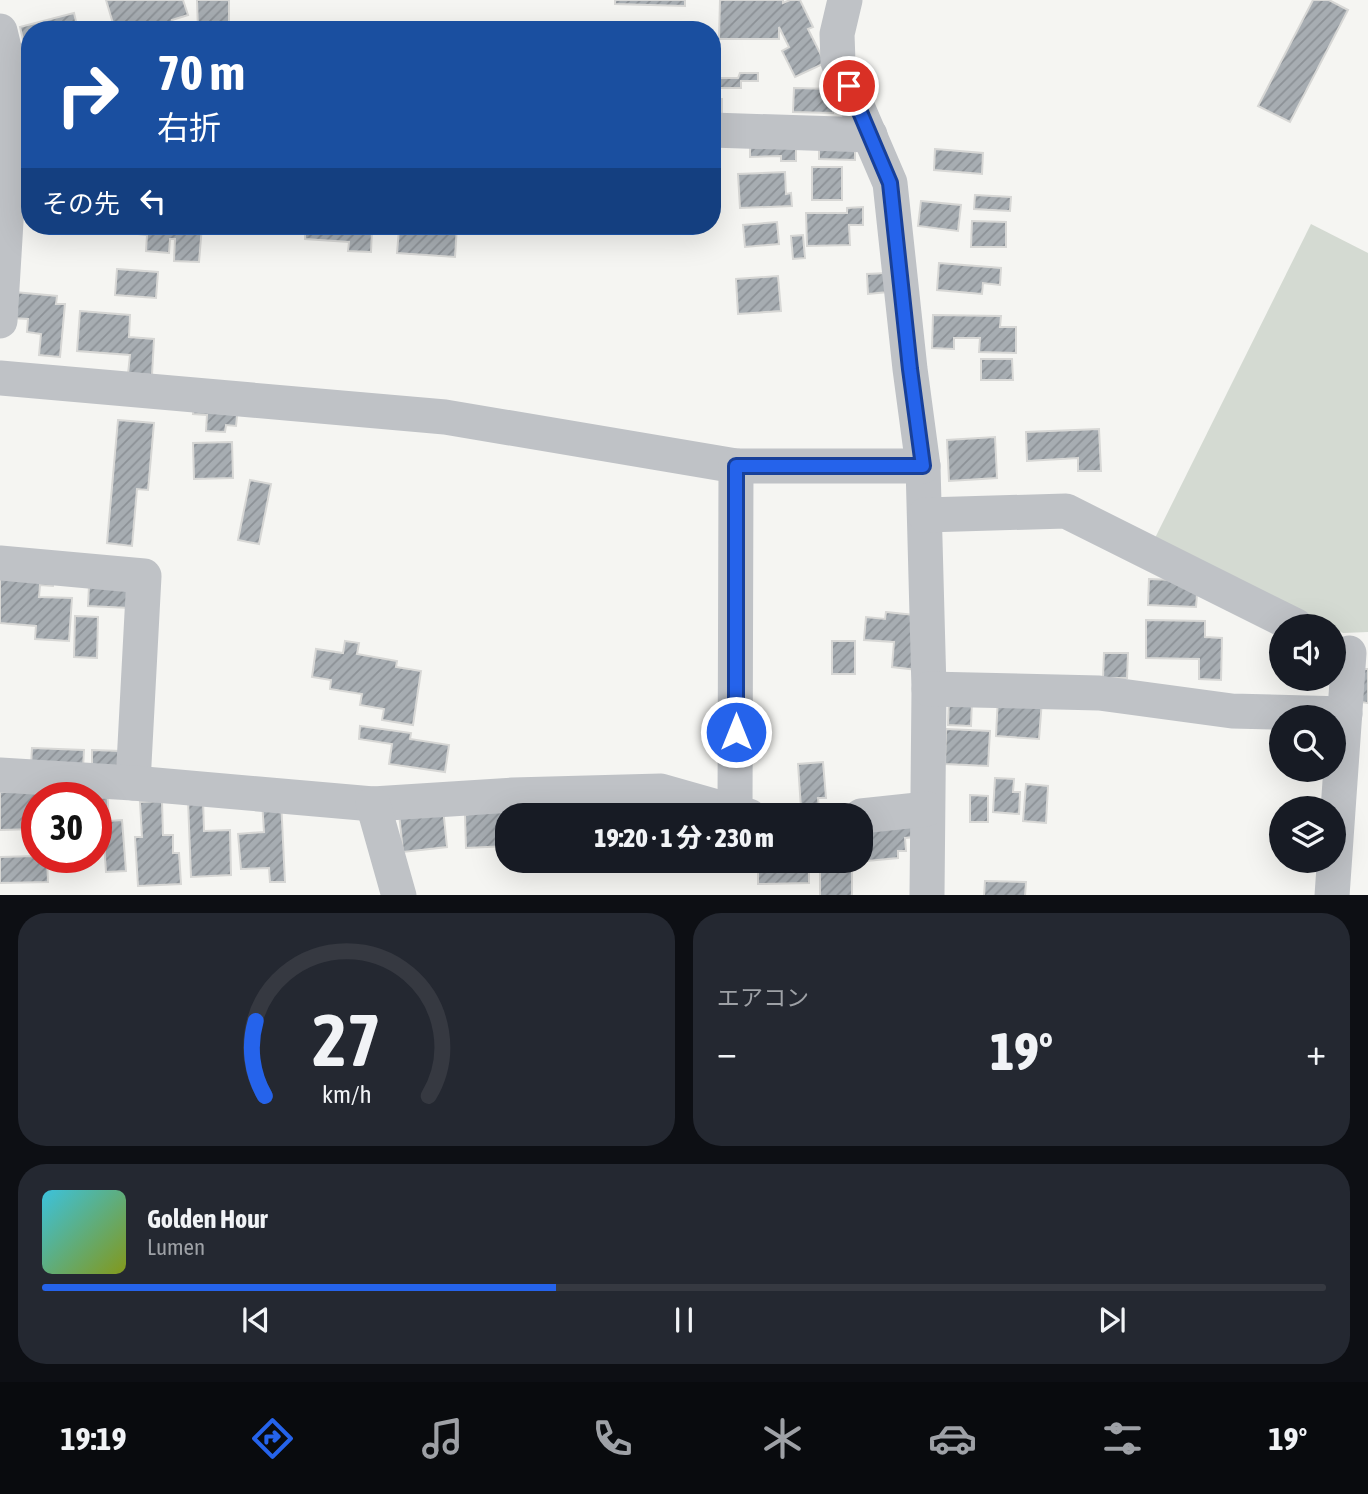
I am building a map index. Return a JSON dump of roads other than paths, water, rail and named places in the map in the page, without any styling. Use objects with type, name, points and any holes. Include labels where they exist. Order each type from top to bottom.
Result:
[{"type":"street","points":[[845,0],[837,34],[838,62],[890,183],[923,466],[929,689],[927,895]]},
{"type":"street","points":[[0,31],[21,87]]},
{"type":"street","points":[[0,321],[21,100]]},
{"type":"street","points":[[721,130],[870,135]]},
{"type":"street","points":[[0,378],[445,416],[736,466],[923,466]]},
{"type":"street","points":[[736,466],[742,803]]},
{"type":"street","points":[[925,515],[1066,510],[1272,614]]},
{"type":"street","points":[[0,562],[144,576],[133,783]]},
{"type":"street","points":[[1346,705],[1350,650]]},
{"type":"street","points":[[929,689],[1099,693],[1232,711],[1269,712]]},
{"type":"street","points":[[0,775],[133,783],[373,804],[513,795],[661,791],[703,803]]},
{"type":"street","points":[[1332,895],[1340,782]]},
{"type":"street","points":[[373,804],[399,895]]},
{"type":"street","points":[[873,815],[928,809]]}]
